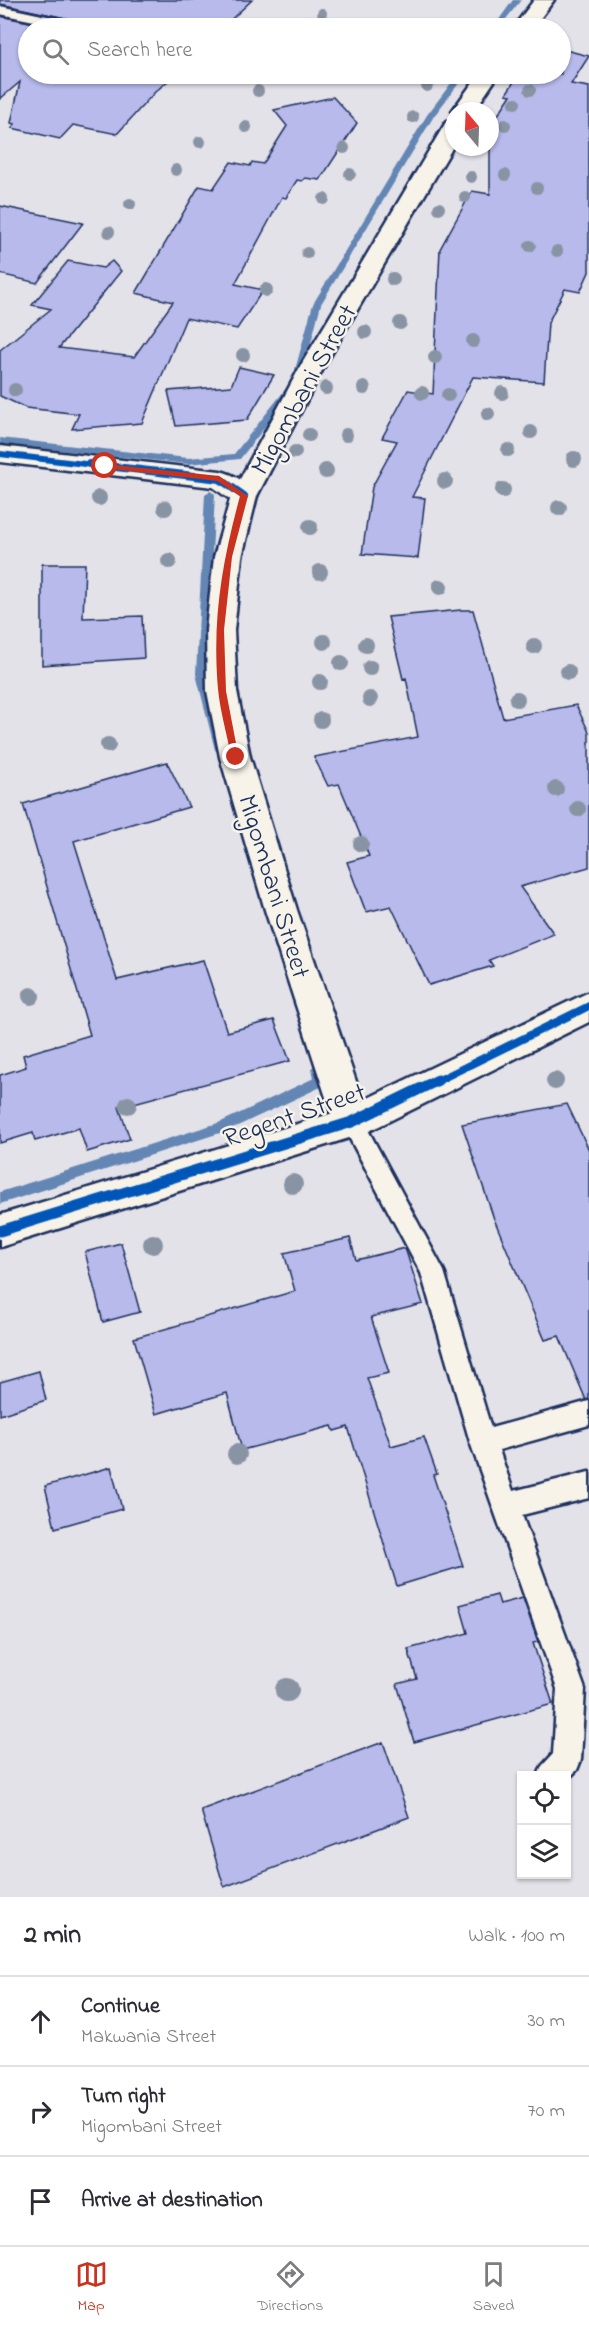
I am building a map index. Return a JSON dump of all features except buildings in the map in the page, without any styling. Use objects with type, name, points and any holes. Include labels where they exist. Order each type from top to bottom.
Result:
[{"type":"main road","points":[[530,18],[544,0]]},
{"type":"main road","points":[[469,102],[482,84]]},
{"type":"main road","name":"Migombani Street","points":[[352,1122],[265,855],[236,757],[222,691],[220,630],[228,557],[244,496],[313,365],[445,142]]},
{"type":"main road","points":[[0,454],[219,479],[244,496]]},
{"type":"main road","name":"Regent Street","points":[[0,1232],[352,1122],[589,1006]]},
{"type":"lane","points":[[0,10],[37,18]]},
{"type":"lane","points":[[352,1122],[432,1271],[483,1442],[571,1689],[567,1760],[557,1771]]},
{"type":"lane","points":[[483,1442],[589,1413]]},
{"type":"lane","points":[[506,1506],[589,1485]]},
{"type":"waterway","points":[[504,18],[517,0]]},
{"type":"waterway","points":[[0,441],[188,461],[237,457],[296,381],[317,304],[431,115],[454,84]]},
{"type":"waterway","points":[[210,494],[201,674],[220,750]]},
{"type":"waterway","points":[[0,1198],[224,1126],[321,1081],[318,1068]]},
{"type":"cycle path","points":[[0,454],[220,479],[244,496]]},
{"type":"cycle path","points":[[0,1231],[352,1122],[589,1006]]},
{"type":"route","points":[[105,466],[219,479],[244,496],[228,557],[220,630],[222,691],[236,757]]}]
